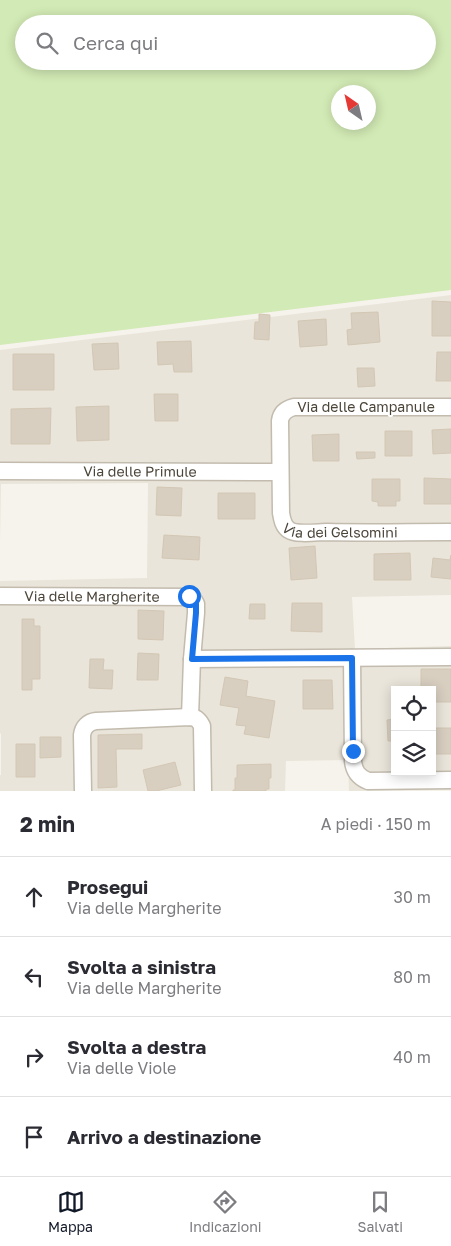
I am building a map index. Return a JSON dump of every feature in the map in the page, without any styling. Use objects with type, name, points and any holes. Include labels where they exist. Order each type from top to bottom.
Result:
[{"type":"street","name":"Via delle Campanule","points":[[280,472],[281,418],[289,408],[451,407]]},
{"type":"street","name":"Via delle Primule","points":[[0,471],[280,472]]},
{"type":"street","name":"Via dei Gelsomini","points":[[280,472],[282,517],[285,526],[293,531],[348,533],[451,532]]},
{"type":"street","name":"Via delle Margherite","points":[[0,596],[192,597],[196,604],[192,659]]},
{"type":"street","points":[[190,717],[192,659],[451,657]]},
{"type":"street","points":[[352,658],[353,761],[356,773],[368,781],[451,780]]},
{"type":"street","points":[[83,791],[82,732],[90,722],[190,717],[199,720],[202,729],[203,791]]},
{"type":"shaded area","points":[[451,295],[451,595],[352,597],[355,649],[451,646],[451,790],[349,791],[348,760],[286,761],[285,791],[0,791],[0,581],[147,578],[148,483],[1,484],[0,544],[0,350]]},
{"type":"green space","points":[[0,0],[451,0],[451,290],[0,345]]},
{"type":"building","points":[[432,301],[451,302],[451,336],[432,336]]},
{"type":"building","points":[[378,312],[380,342],[348,345],[347,330],[352,329],[351,313]]},
{"type":"building","points":[[259,314],[270,315],[269,340],[254,339],[255,322],[259,322]]},
{"type":"building","points":[[326,319],[327,345],[300,347],[298,321]]},
{"type":"building","points":[[191,341],[192,372],[174,372],[173,364],[158,365],[157,342]]},
{"type":"building","points":[[118,343],[119,369],[94,370],[92,344]]},
{"type":"building","points":[[437,352],[451,352],[451,381],[436,381]]},
{"type":"building","points":[[13,354],[54,354],[54,390],[13,390]]},
{"type":"building","points":[[357,368],[374,368],[375,386],[358,387]]},
{"type":"building","points":[[154,394],[178,394],[178,421],[155,421]]},
{"type":"building","points":[[109,406],[109,440],[77,441],[76,407]]},
{"type":"building","points":[[51,408],[50,444],[11,444],[11,409]]},
{"type":"building","points":[[451,429],[451,453],[433,454],[432,430]]},
{"type":"building","points":[[385,431],[412,431],[412,456],[385,456]]},
{"type":"building","points":[[339,434],[339,461],[313,461],[312,435]]},
{"type":"building","points":[[356,452],[375,452],[375,458],[357,459]]},
{"type":"building","points":[[424,478],[451,479],[451,504],[424,504]]},
{"type":"building","points":[[372,479],[400,479],[400,501],[396,501],[396,506],[378,506],[378,502],[372,501]]},
{"type":"building","points":[[157,487],[182,488],[181,516],[156,515]]},
{"type":"building","points":[[218,493],[255,493],[255,519],[218,519]]},
{"type":"building","points":[[164,535],[200,537],[199,560],[162,558]]},
{"type":"building","points":[[315,546],[317,578],[291,580],[289,548]]},
{"type":"building","points":[[410,553],[411,580],[374,580],[374,554]]},
{"type":"building","points":[[451,555],[451,579],[431,577],[433,558],[450,560]]},
{"type":"building","points":[[292,603],[322,603],[322,632],[291,631]]},
{"type":"building","points":[[250,604],[265,604],[265,619],[249,619]]},
{"type":"building","points":[[138,610],[164,611],[163,640],[138,639]]},
{"type":"building","points":[[22,619],[34,619],[34,626],[40,626],[40,679],[32,679],[32,690],[22,690]]},
{"type":"building","points":[[138,653],[159,654],[158,680],[137,680]]},
{"type":"building","points":[[90,659],[104,659],[103,670],[113,670],[112,689],[89,688]]},
{"type":"building","points":[[421,669],[451,669],[451,702],[436,702],[436,686],[421,686]]},
{"type":"building","points":[[225,677],[248,681],[246,696],[275,701],[269,738],[244,734],[246,726],[236,725],[239,708],[220,705]]},
{"type":"building","points":[[303,680],[332,680],[333,709],[303,709]]},
{"type":"building","points":[[387,720],[391,720],[391,741],[388,741]]},
{"type":"building","points":[[436,728],[451,728],[451,754],[436,754]]},
{"type":"building","points":[[142,734],[142,749],[116,749],[117,787],[98,788],[98,735]]},
{"type":"building","points":[[40,737],[61,737],[61,757],[40,758]]},
{"type":"building","points":[[16,744],[35,744],[35,777],[16,777]]},
{"type":"building","points":[[175,762],[181,785],[148,791],[143,770]]},
{"type":"building","points":[[271,764],[269,789],[266,789],[266,791],[233,791],[235,790],[235,778],[237,778],[237,765]]},
{"type":"route","points":[[189,596],[193,598],[196,604],[192,659],[352,658],[353,751]]}]
